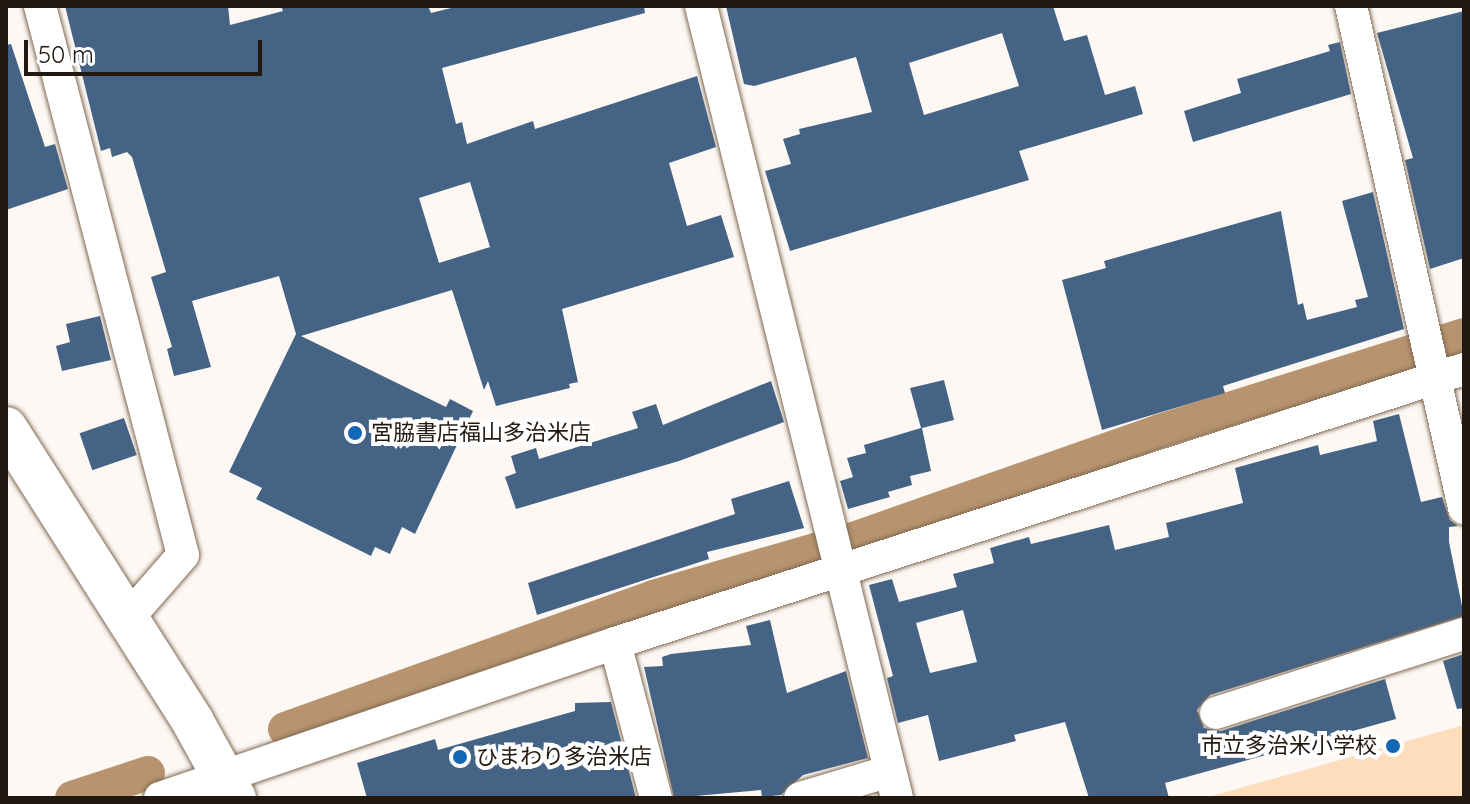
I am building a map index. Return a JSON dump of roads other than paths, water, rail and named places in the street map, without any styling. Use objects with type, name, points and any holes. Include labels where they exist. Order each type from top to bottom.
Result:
[{"type":"street","points":[[40,6],[183,555],[128,618]]},
{"type":"street","points":[[701,6],[893,785],[800,798]]},
{"type":"street","points":[[1351,6],[1441,362],[1464,508]]},
{"type":"street","points":[[160,798],[229,788],[836,556],[1441,362]]},
{"type":"street","points":[[6,428],[128,618],[229,788]]},
{"type":"street","points":[[1216,713],[1464,634]]},
{"type":"street","points":[[615,643],[656,798]]},
{"type":"waterway","points":[[285,729],[653,597],[859,537],[1160,431],[1464,335]]},
{"type":"waterway","points":[[72,798],[148,773]]},
{"type":"place","name":"宮脇書店福山多治米店","points":[[355,433]]},
{"type":"place","name":"市立多治米小学校","points":[[1393,746]]},
{"type":"place","name":"ひまわり多治米店","points":[[460,757]]}]
